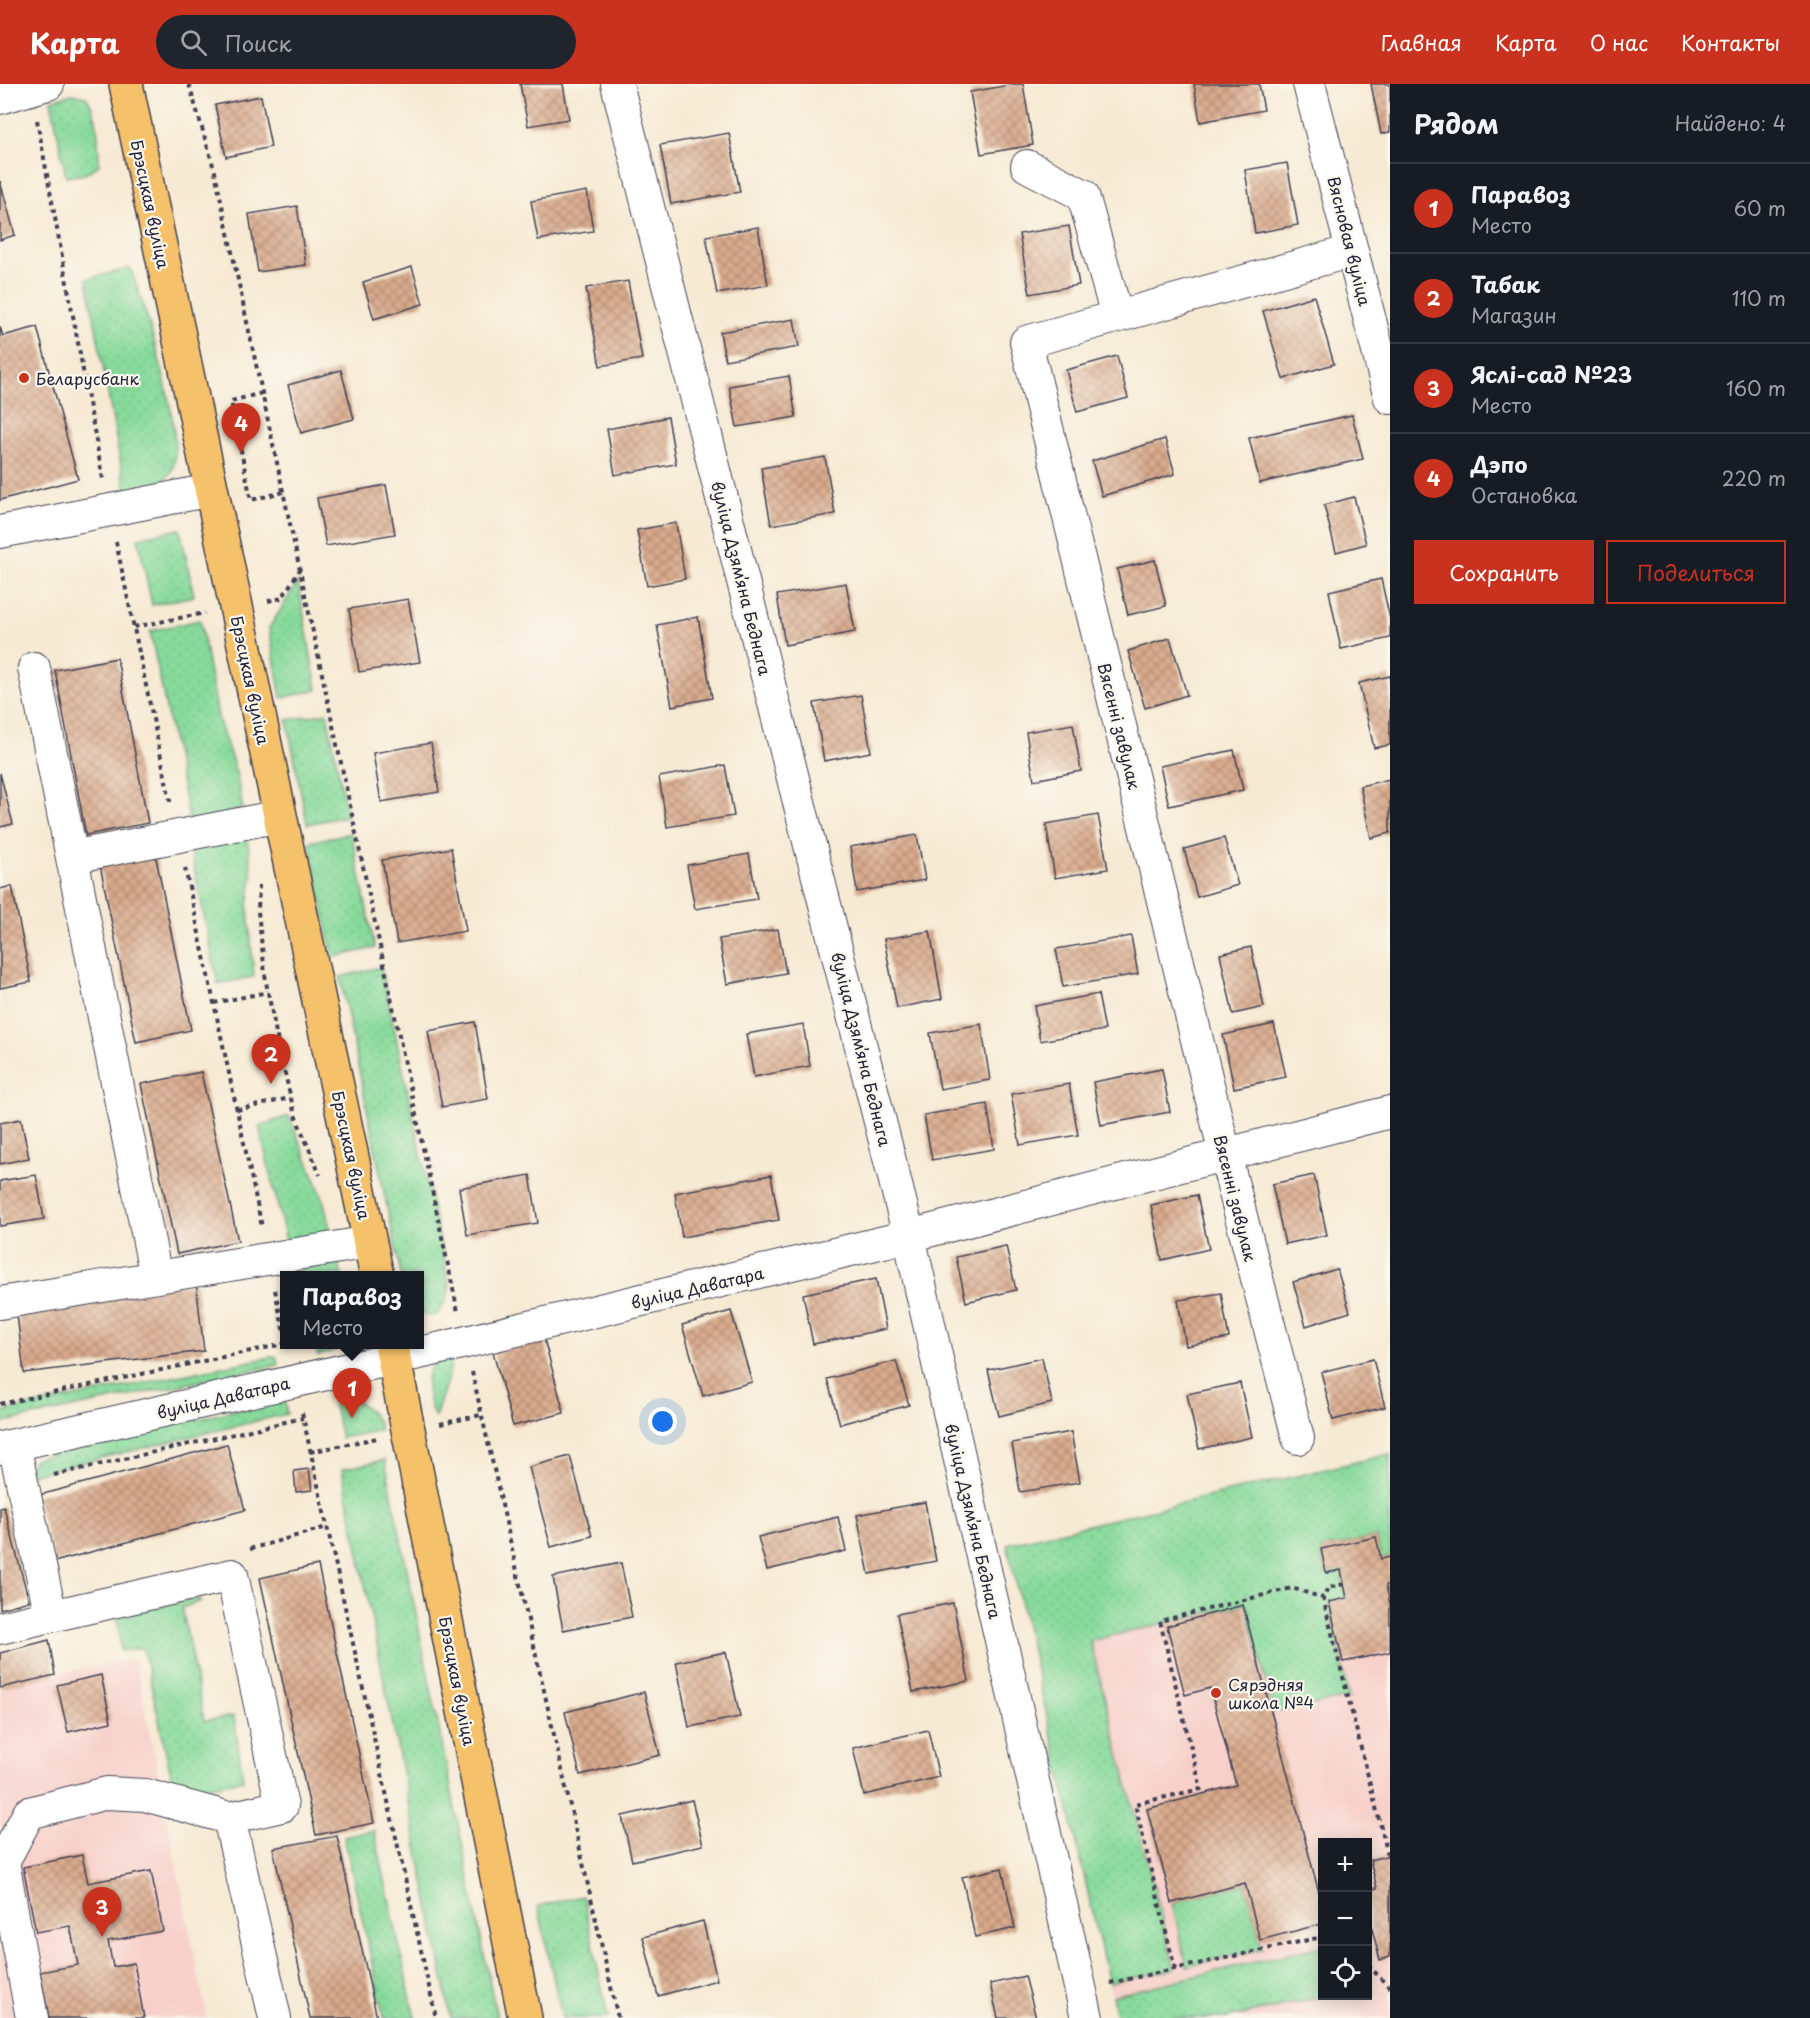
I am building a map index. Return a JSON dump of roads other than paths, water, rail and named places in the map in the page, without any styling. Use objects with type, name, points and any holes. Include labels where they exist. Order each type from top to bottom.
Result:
[{"type":"main road","name":"Брэсцкая вуліца","points":[[126,84],[376,1271]]},
{"type":"main road","name":"Брэсцкая вуліца","points":[[393,1352],[525,2018]]},
{"type":"street","points":[[0,98],[48,84]]},
{"type":"street","name":"вуліца Дзямʼяна Беднага","points":[[617,84],[909,1236],[1084,2004]]},
{"type":"street","name":"Вясновая вуліца","points":[[1309,84],[1390,398]]},
{"type":"street","points":[[1027,166],[1083,195],[1117,316]]},
{"type":"street","name":"Вясенні завулак","points":[[1298,1438],[1225,1154],[1026,342],[1352,251]]},
{"type":"street","points":[[0,532],[211,489]]},
{"type":"street","points":[[34,668],[156,1277]]},
{"type":"street","points":[[72,857],[280,816]]},
{"type":"street","name":"вуліца Даватара","points":[[424,1348],[465,1342],[909,1236],[1390,1112]]},
{"type":"street","points":[[0,1303],[370,1242]]},
{"type":"street","name":"вуліца Даватара","points":[[7,1447],[294,1381],[393,1352],[415,1349]]},
{"type":"street","points":[[7,1447],[22,1482],[51,1616]]},
{"type":"street","points":[[0,1628],[232,1575],[282,1806],[229,1818],[145,1795],[107,1793],[29,1813],[3,1862],[32,2018]]},
{"type":"street","points":[[229,1818],[275,2018]]},
{"type":"place","name":"Беларусбанк","points":[[24,378]]},
{"type":"place","name":"Дэпо","points":[[241,453]]},
{"type":"place","name":"Табак","points":[[271,1084]]},
{"type":"place","name":"Паравоз","points":[[352,1418]]},
{"type":"place","name":"Сярэдняя школа №4","points":[[1216,1693]]},
{"type":"place","name":"Яслі-сад №23","points":[[102,1937]]}]
